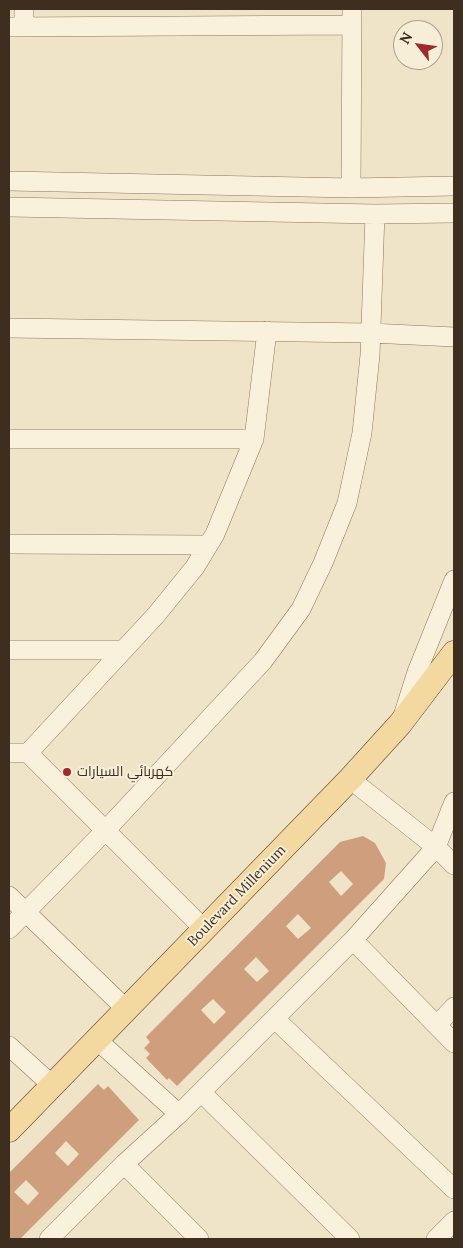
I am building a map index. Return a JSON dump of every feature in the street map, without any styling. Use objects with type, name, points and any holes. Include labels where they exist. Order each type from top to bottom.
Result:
[{"type":"main road","name":"Boulevard Millenium","points":[[9,1130],[350,779],[400,724],[454,653]]},
{"type":"street","points":[[19,21],[215,17],[352,17],[351,188]]},
{"type":"street","points":[[454,186],[351,188],[10,180],[9,207],[375,214],[454,213]]},
{"type":"street","points":[[9,929],[104,832],[263,661],[301,609],[323,563],[347,503],[362,433],[370,333],[375,214]]},
{"type":"street","points":[[9,328],[370,333],[454,337]]},
{"type":"street","points":[[28,753],[156,615],[195,567],[215,534],[254,439],[266,331]]},
{"type":"street","points":[[9,438],[254,439]]},
{"type":"street","points":[[9,544],[208,545]]},
{"type":"street","points":[[400,724],[417,672],[454,580]]},
{"type":"street","points":[[9,650],[123,650]]},
{"type":"street","points":[[9,753],[28,753],[104,832],[205,930]]},
{"type":"street","points":[[350,779],[436,847],[454,865]]},
{"type":"street","points":[[49,1239],[124,1164],[179,1114],[353,940],[436,847],[454,802]]},
{"type":"street","points":[[9,896],[126,1008]]},
{"type":"street","points":[[353,940],[454,1043]]},
{"type":"street","points":[[437,1025],[454,1007]]},
{"type":"street","points":[[275,1019],[454,1189]]},
{"type":"street","points":[[96,1039],[179,1114]]},
{"type":"street","points":[[9,1046],[52,1085]]},
{"type":"street","points":[[201,1092],[350,1239]]},
{"type":"street","points":[[124,1164],[199,1239]]},
{"type":"street","points":[[436,1239],[454,1221]]},
{"type":"building","points":[[363,836],[375,843],[386,863],[384,879],[177,1086],[169,1078],[167,1080],[146,1058],[150,1054],[144,1048],[150,1042],[146,1037],[340,842]],"holes":[[[341,871],[353,884],[341,896],[329,882]],[[298,914],[311,928],[298,939],[286,926]],[[256,957],[269,971],[257,982],[244,969]],[[213,999],[226,1012],[214,1024],[201,1010]]]},
{"type":"building","points":[[98,1084],[104,1090],[108,1086],[139,1120],[20,1239],[9,1239],[9,1173]],"holes":[[[66,1141],[79,1154],[68,1166],[55,1153]],[[26,1180],[39,1193],[28,1205],[14,1192]]]},
{"type":"place","name":"كهربائي السيارات","points":[[67,772]]}]
